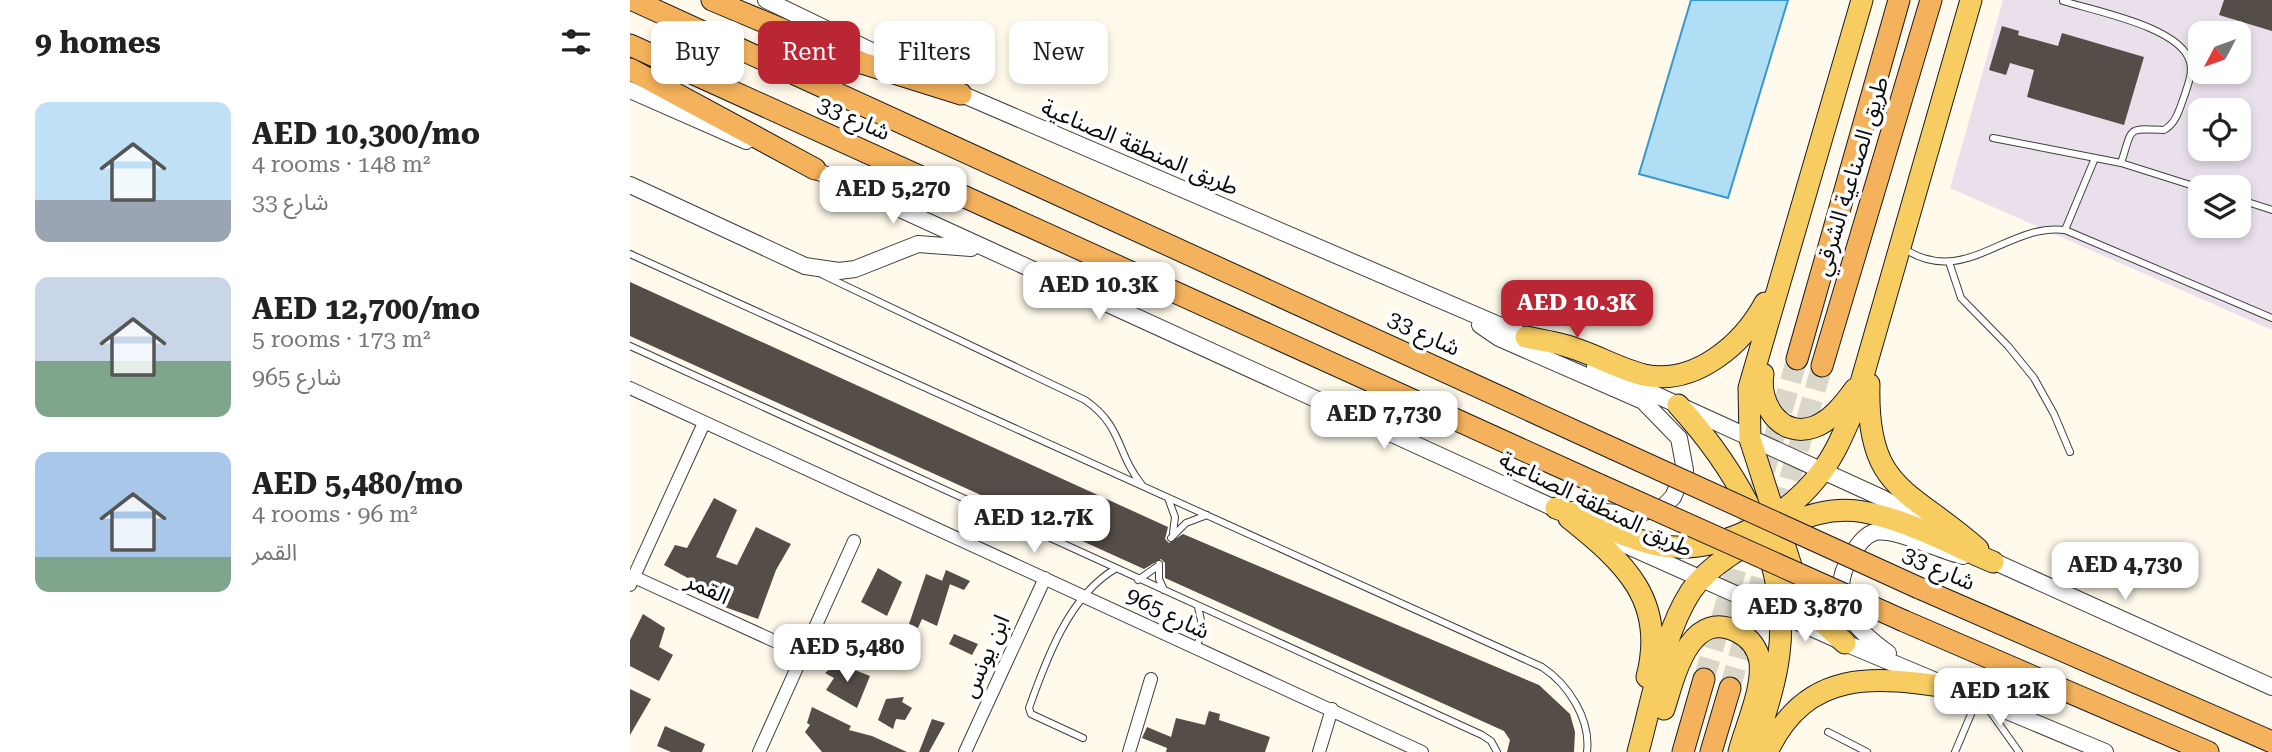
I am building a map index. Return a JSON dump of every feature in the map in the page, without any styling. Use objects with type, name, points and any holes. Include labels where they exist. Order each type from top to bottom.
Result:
[{"type":"highway","name":"شارع 33","points":[[633,0],[1919,588],[2272,742]]},
{"type":"highway","points":[[712,0],[862,63],[961,94]]},
{"type":"highway","name":"طريق الصناعية الشرقي","points":[[1797,359],[1899,0]]},
{"type":"highway","name":"طريق الصناعية الشرقي","points":[[1822,366],[1931,0]]},
{"type":"highway","name":"شارع 33","points":[[630,45],[1600,485],[1904,621],[2208,752]]},
{"type":"highway","points":[[630,69],[815,169]]},
{"type":"highway","points":[[1683,752],[1704,679]]},
{"type":"highway","points":[[1712,752],[1730,688]]},
{"type":"main road","name":"طريق الصناعية الشرقي","points":[[1781,273],[1862,0]]},
{"type":"main road","points":[[1638,752],[1673,627],[1701,579],[1768,526],[1821,472],[1842,438],[1863,379],[1899,244],[1971,0]]},
{"type":"main road","points":[[1856,21],[1847,90],[1763,371],[1761,391],[1775,418],[1798,430],[1811,428],[1828,419],[1863,379]]},
{"type":"main road","points":[[1526,337],[1564,345],[1647,376],[1690,370],[1724,354],[1742,339],[1781,273]]},
{"type":"main road","points":[[1753,752],[1776,673],[1780,613],[1768,526],[1750,439],[1751,379],[1781,273]]},
{"type":"main road","points":[[1869,355],[1868,422],[1878,458],[1902,491],[1956,530],[1993,562]]},
{"type":"main road","points":[[1678,405],[1709,438],[1768,526],[1803,596],[1823,625],[1845,643]]},
{"type":"main road","points":[[1556,508],[1661,545],[1699,545],[1815,513],[1840,510],[1864,512],[1887,518],[1993,562]]},
{"type":"main road","points":[[1556,508],[1622,564],[1641,591],[1649,613],[1653,634],[1649,670],[1627,752]]},
{"type":"main road","points":[[1650,752],[1686,648],[1700,634],[1720,627],[1746,636],[1757,650],[1760,663],[1739,752]]},
{"type":"main road","points":[[1767,752],[1793,712],[1806,701],[1833,687],[1880,678],[1953,688]]},
{"type":"street","name":"طريق المنطقة الصناعية","points":[[766,0],[961,94],[1461,310]]},
{"type":"street","name":"طريق المنطقة الصناعية","points":[[630,90],[815,169],[987,250],[1556,508],[1620,542],[1701,579]]},
{"type":"street","points":[[630,184],[806,266],[839,271],[855,269],[871,265],[904,248],[933,243],[987,250]]},
{"type":"street","name":"شارع 33","points":[[1461,310],[1678,405],[1920,517],[1993,562],[2272,688]]},
{"type":"street","points":[[1461,310],[1499,338],[1643,401],[1679,438],[1685,470],[1674,498],[1662,508],[1635,514],[1556,508]]},
{"type":"street","name":"شارع 965","points":[[630,388],[1084,596],[1195,650],[1332,709],[1422,752]]},
{"type":"street","points":[[632,581],[704,422]]},
{"type":"street","points":[[1910,669],[1865,637],[1845,610],[1841,594],[1848,560],[1859,544],[1868,535],[1883,532],[1993,562]]},
{"type":"street","points":[[759,752],[854,541]]},
{"type":"street","name":"ابن يونس","points":[[965,752],[1045,578]]},
{"type":"street","points":[[1701,579],[1845,643],[2105,752]]},
{"type":"street","name":"القمر","points":[[632,581],[803,654]]},
{"type":"street","points":[[1129,752],[1150,679]]},
{"type":"street","points":[[1319,752],[1332,709]]},
{"type":"lane","points":[[2063,1],[2157,30],[2183,50],[2190,61],[2191,75],[2173,123],[2164,130],[2138,127],[2133,130],[2120,163]]},
{"type":"lane","points":[[1993,138],[2120,163],[2188,184]]},
{"type":"lane","points":[[2065,230],[2095,158]]},
{"type":"lane","points":[[2251,204],[2272,210]]},
{"type":"lane","points":[[1899,244],[1920,256],[1949,262],[1975,257],[2046,229],[2065,230],[2272,318]]},
{"type":"lane","points":[[630,254],[1542,667],[1556,677],[1573,699],[1586,732],[1587,752]]},
{"type":"lane","points":[[1949,262],[1961,298],[2008,346],[2034,378],[2054,414],[2070,452]]},
{"type":"lane","points":[[806,266],[1085,400],[1111,422],[1135,476],[1143,486]]},
{"type":"lane","points":[[630,346],[1482,735],[1491,741],[1497,752]]},
{"type":"lane","points":[[1168,498],[1175,517],[1171,538],[1186,523],[1207,515]]},
{"type":"lane","points":[[1138,580],[1159,565],[1159,579],[1165,592]]},
{"type":"lane","points":[[1083,738],[1033,715],[1029,708],[1065,624],[1098,580],[1115,569]]},
{"type":"lane","points":[[1195,650],[1203,629],[1198,607]]},
{"type":"lane","points":[[1955,752],[1979,699],[2019,752]]},
{"type":"lane","points":[[1828,732],[1867,752]]},
{"type":"shaded area","points":[[2003,0],[2272,0],[2272,330],[1950,188]]},
{"type":"water","points":[[1691,0],[1788,0],[1728,198],[1639,174]]},
{"type":"building","points":[[2224,0],[2272,0],[2272,31],[2251,25],[2251,21],[2239,21],[2219,15]]},
{"type":"building","points":[[2002,26],[2019,31],[2018,35],[2058,46],[2062,33],[2144,57],[2124,125],[2027,97],[2034,70],[2010,63],[2006,75],[1989,70]]},
{"type":"building","points":[[630,282],[1168,527],[1165,539],[1169,543],[1183,534],[1539,685],[1570,714],[1575,732],[1574,752],[1507,752],[1510,740],[1504,731],[1165,578],[1165,563],[1161,559],[1144,569],[630,336]]},
{"type":"building","points":[[714,498],[737,510],[716,557],[737,565],[756,527],[791,544],[776,570],[758,619],[711,602],[715,593],[664,565],[675,545],[687,548]]},
{"type":"building","points":[[878,568],[902,582],[887,616],[861,602]]},
{"type":"building","points":[[946,570],[970,581],[964,590],[942,581]]},
{"type":"building","points":[[926,574],[950,584],[937,626],[922,619],[918,628],[909,624]]},
{"type":"building","points":[[643,614],[665,628],[659,647],[673,655],[659,681],[630,666],[630,640]]},
{"type":"building","points":[[954,634],[978,644],[972,655],[949,644]]},
{"type":"building","points":[[837,663],[870,676],[857,708],[826,690],[834,678],[825,673]]},
{"type":"building","points":[[630,689],[651,699],[630,735]]},
{"type":"building","points":[[904,697],[902,702],[912,708],[905,720],[896,719],[893,729],[878,720],[886,699]]},
{"type":"building","points":[[812,707],[851,726],[849,730],[872,736],[907,752],[822,752],[805,732],[810,725],[807,723]]},
{"type":"building","points":[[1209,711],[1220,714],[1219,720],[1270,737],[1265,752],[1166,752],[1167,748],[1142,738],[1147,727],[1171,737],[1176,718],[1205,725]]},
{"type":"building","points":[[932,719],[945,723],[929,752],[919,752]]},
{"type":"building","points":[[665,726],[705,744],[702,752],[671,752],[657,746]]},
{"type":"tunnel","points":[[1704,679],[1797,359]]},
{"type":"tunnel","points":[[1730,688],[1822,366]]}]
